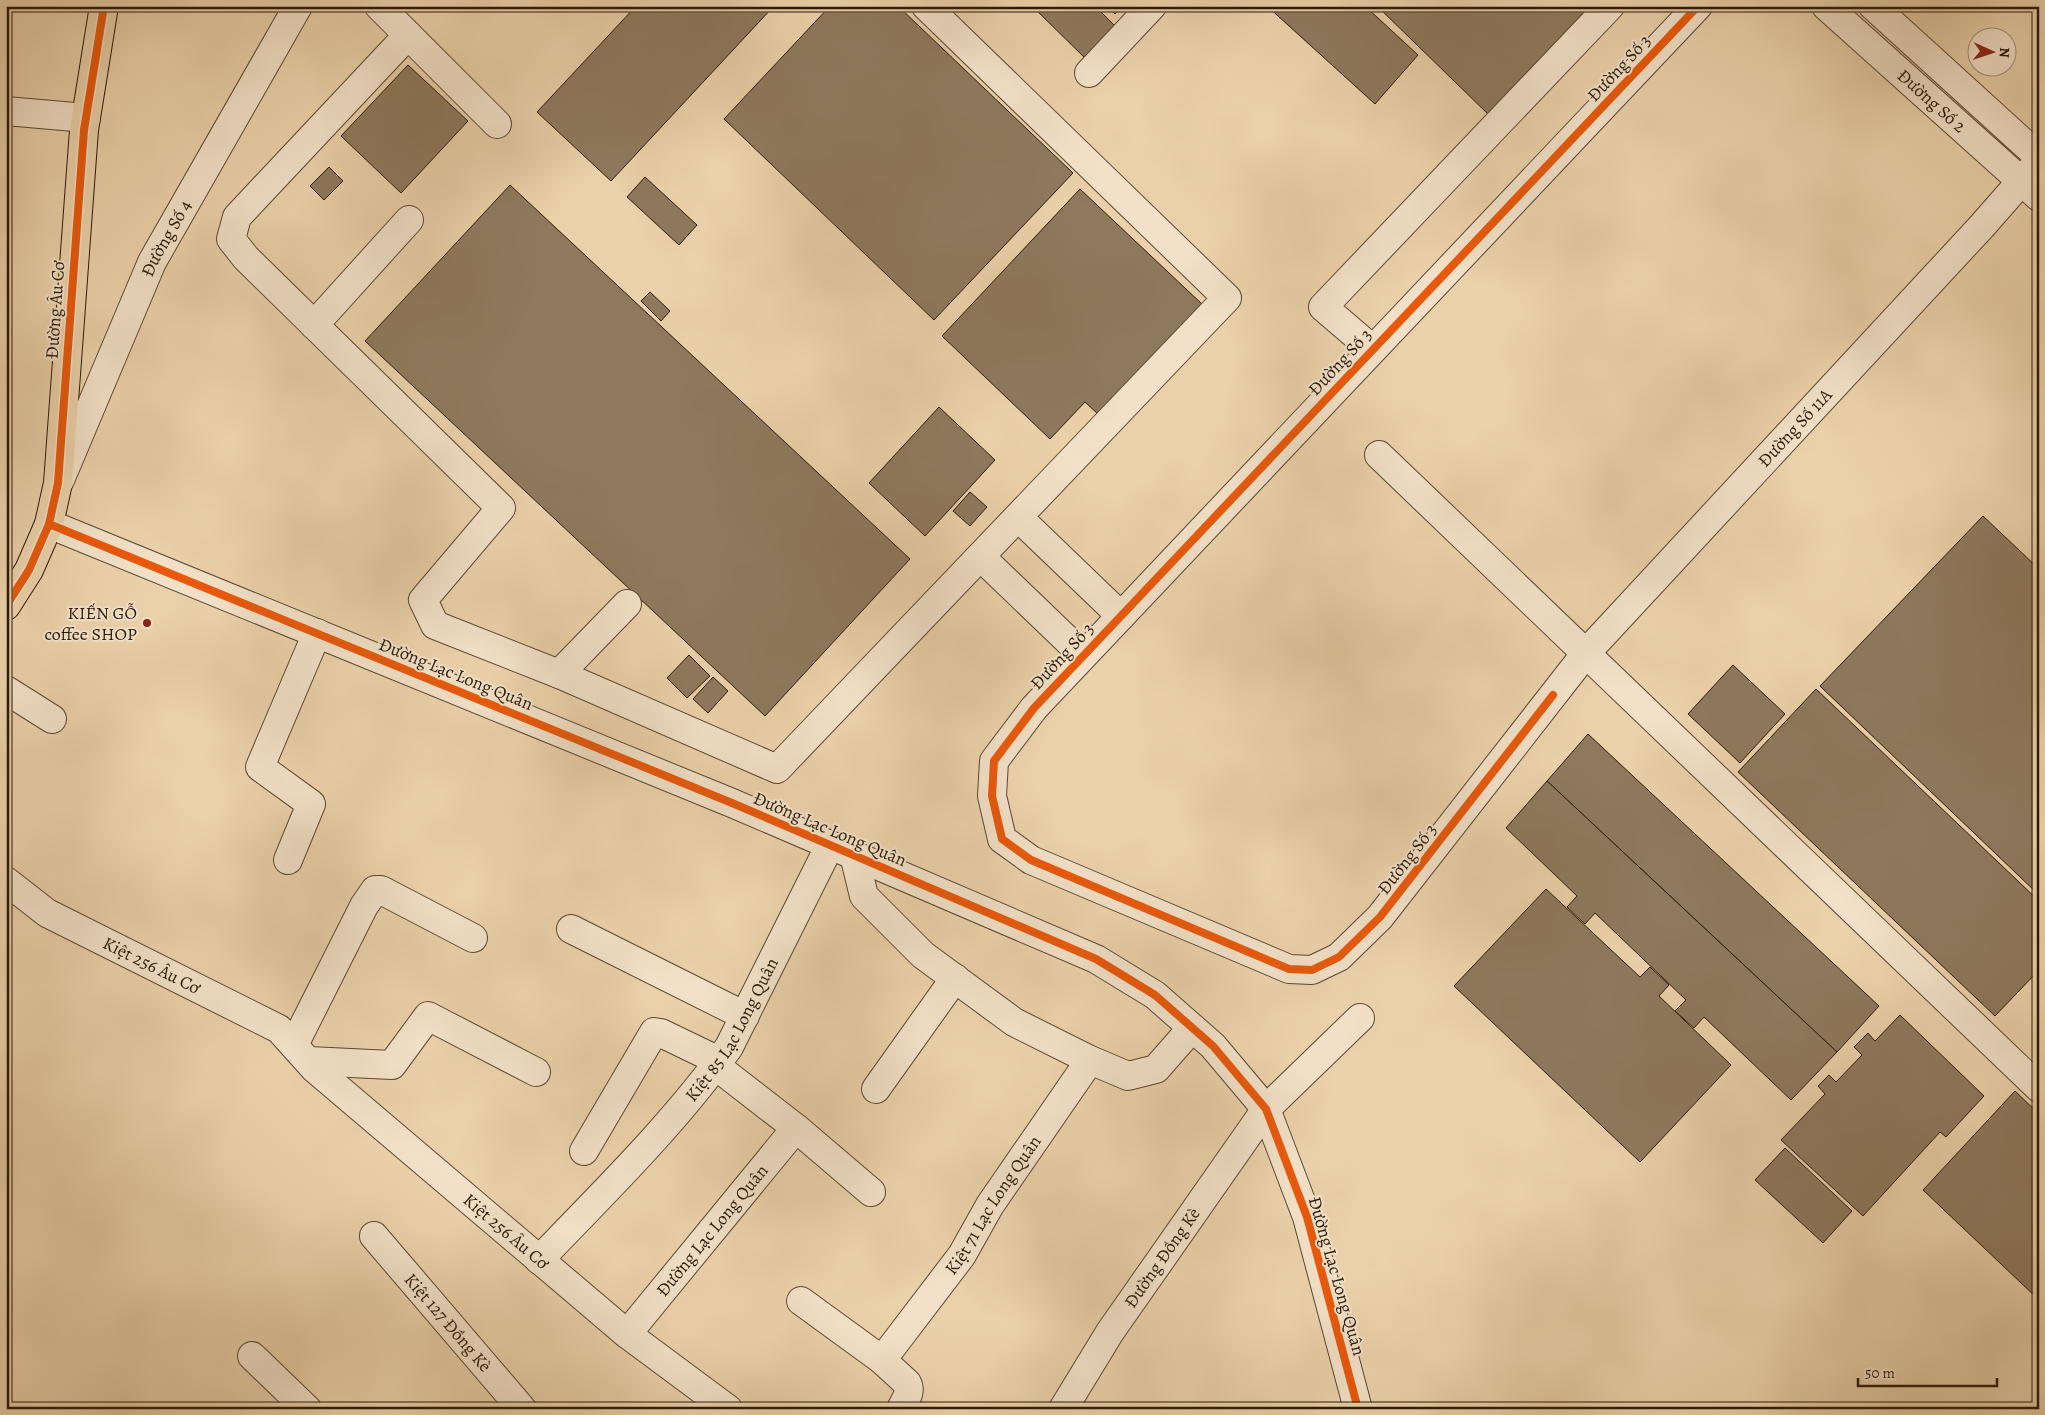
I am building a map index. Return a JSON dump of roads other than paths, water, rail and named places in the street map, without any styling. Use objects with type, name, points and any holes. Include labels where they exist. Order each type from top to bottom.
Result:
[{"type":"main road","name":"Đường Âu Cơ","points":[[8,598],[28,570],[49,524],[58,483],[64,376],[86,118],[104,6]]},
{"type":"street","name":"Đường Số 4","points":[[58,483],[152,262],[298,6]]},
{"type":"street","points":[[379,6],[497,124]]},
{"type":"street","points":[[408,35],[237,217],[231,239],[246,258],[501,508],[423,600],[435,625],[559,674],[777,769],[1228,298],[926,6]]},
{"type":"street","points":[[1089,73],[1152,6]]},
{"type":"street","points":[[1372,350],[1323,307],[1610,6]]},
{"type":"street","name":"Đường Số 3","points":[[1553,695],[1380,917],[1339,957],[1312,970],[1289,969],[1031,860],[1002,838],[992,796],[994,761],[1034,708],[1698,6]]},
{"type":"street","name":"Đường Số 2","points":[[1826,6],[2030,190]]},
{"type":"street","name":"Đường Số 2","points":[[1873,6],[2039,157]]},
{"type":"street","points":[[6,111],[86,118]]},
{"type":"street","name":"Đường Số 11A","points":[[1553,695],[1586,653],[2030,190],[2039,161]]},
{"type":"street","points":[[314,325],[409,220]]},
{"type":"street","points":[[1379,455],[2039,1088]]},
{"type":"street","points":[[1019,518],[1121,616]]},
{"type":"street","name":"Đường Lạc Long Quân","points":[[49,524],[732,803],[1096,959],[1155,995],[1213,1046],[1266,1109],[1307,1217],[1358,1409]]},
{"type":"street","points":[[980,557],[1083,655]]},
{"type":"street","points":[[559,674],[627,604]]},
{"type":"street","points":[[288,860],[311,804],[260,767],[318,633]]},
{"type":"street","points":[[6,690],[52,719]]},
{"type":"street","points":[[842,850],[864,896],[923,955],[1014,1022],[1090,1060],[1128,1076],[1156,1069],[1192,1028]]},
{"type":"street","name":"Kiệt 85 Lạc Long Quân","points":[[539,1260],[687,1100],[729,1047],[745,1016],[842,850]]},
{"type":"street","name":"Kiệt 256 Âu Cơ","points":[[7,884],[47,913],[280,1029],[314,1068],[539,1260],[627,1334],[728,1409]]},
{"type":"street","points":[[473,938],[381,890],[375,890],[364,906],[302,1053],[392,1065],[428,1016],[536,1072]]},
{"type":"street","points":[[571,929],[745,1016]]},
{"type":"street","points":[[876,1090],[955,978]]},
{"type":"street","name":"Đường Đồng Kè","points":[[1063,1409],[1110,1332],[1266,1109],[1360,1018]]},
{"type":"street","points":[[584,1151],[654,1032],[661,1033],[717,1063],[870,1192]]},
{"type":"street","name":"Kiệt 71 Lạc Long Quân","points":[[888,1353],[962,1255],[990,1205],[1090,1060]]},
{"type":"street","name":"Đường Lạc Long Quân","points":[[627,1334],[796,1128]]},
{"type":"street","name":"Kiệt 127 Đồng Kè","points":[[374,1236],[522,1409]]},
{"type":"street","points":[[801,1301],[888,1353],[909,1387],[909,1394],[901,1409]]},
{"type":"street","points":[[252,1356],[307,1409]]},
{"type":"place","name":"KIẾN GỖ coffee SHOP","points":[[147,623]]}]
